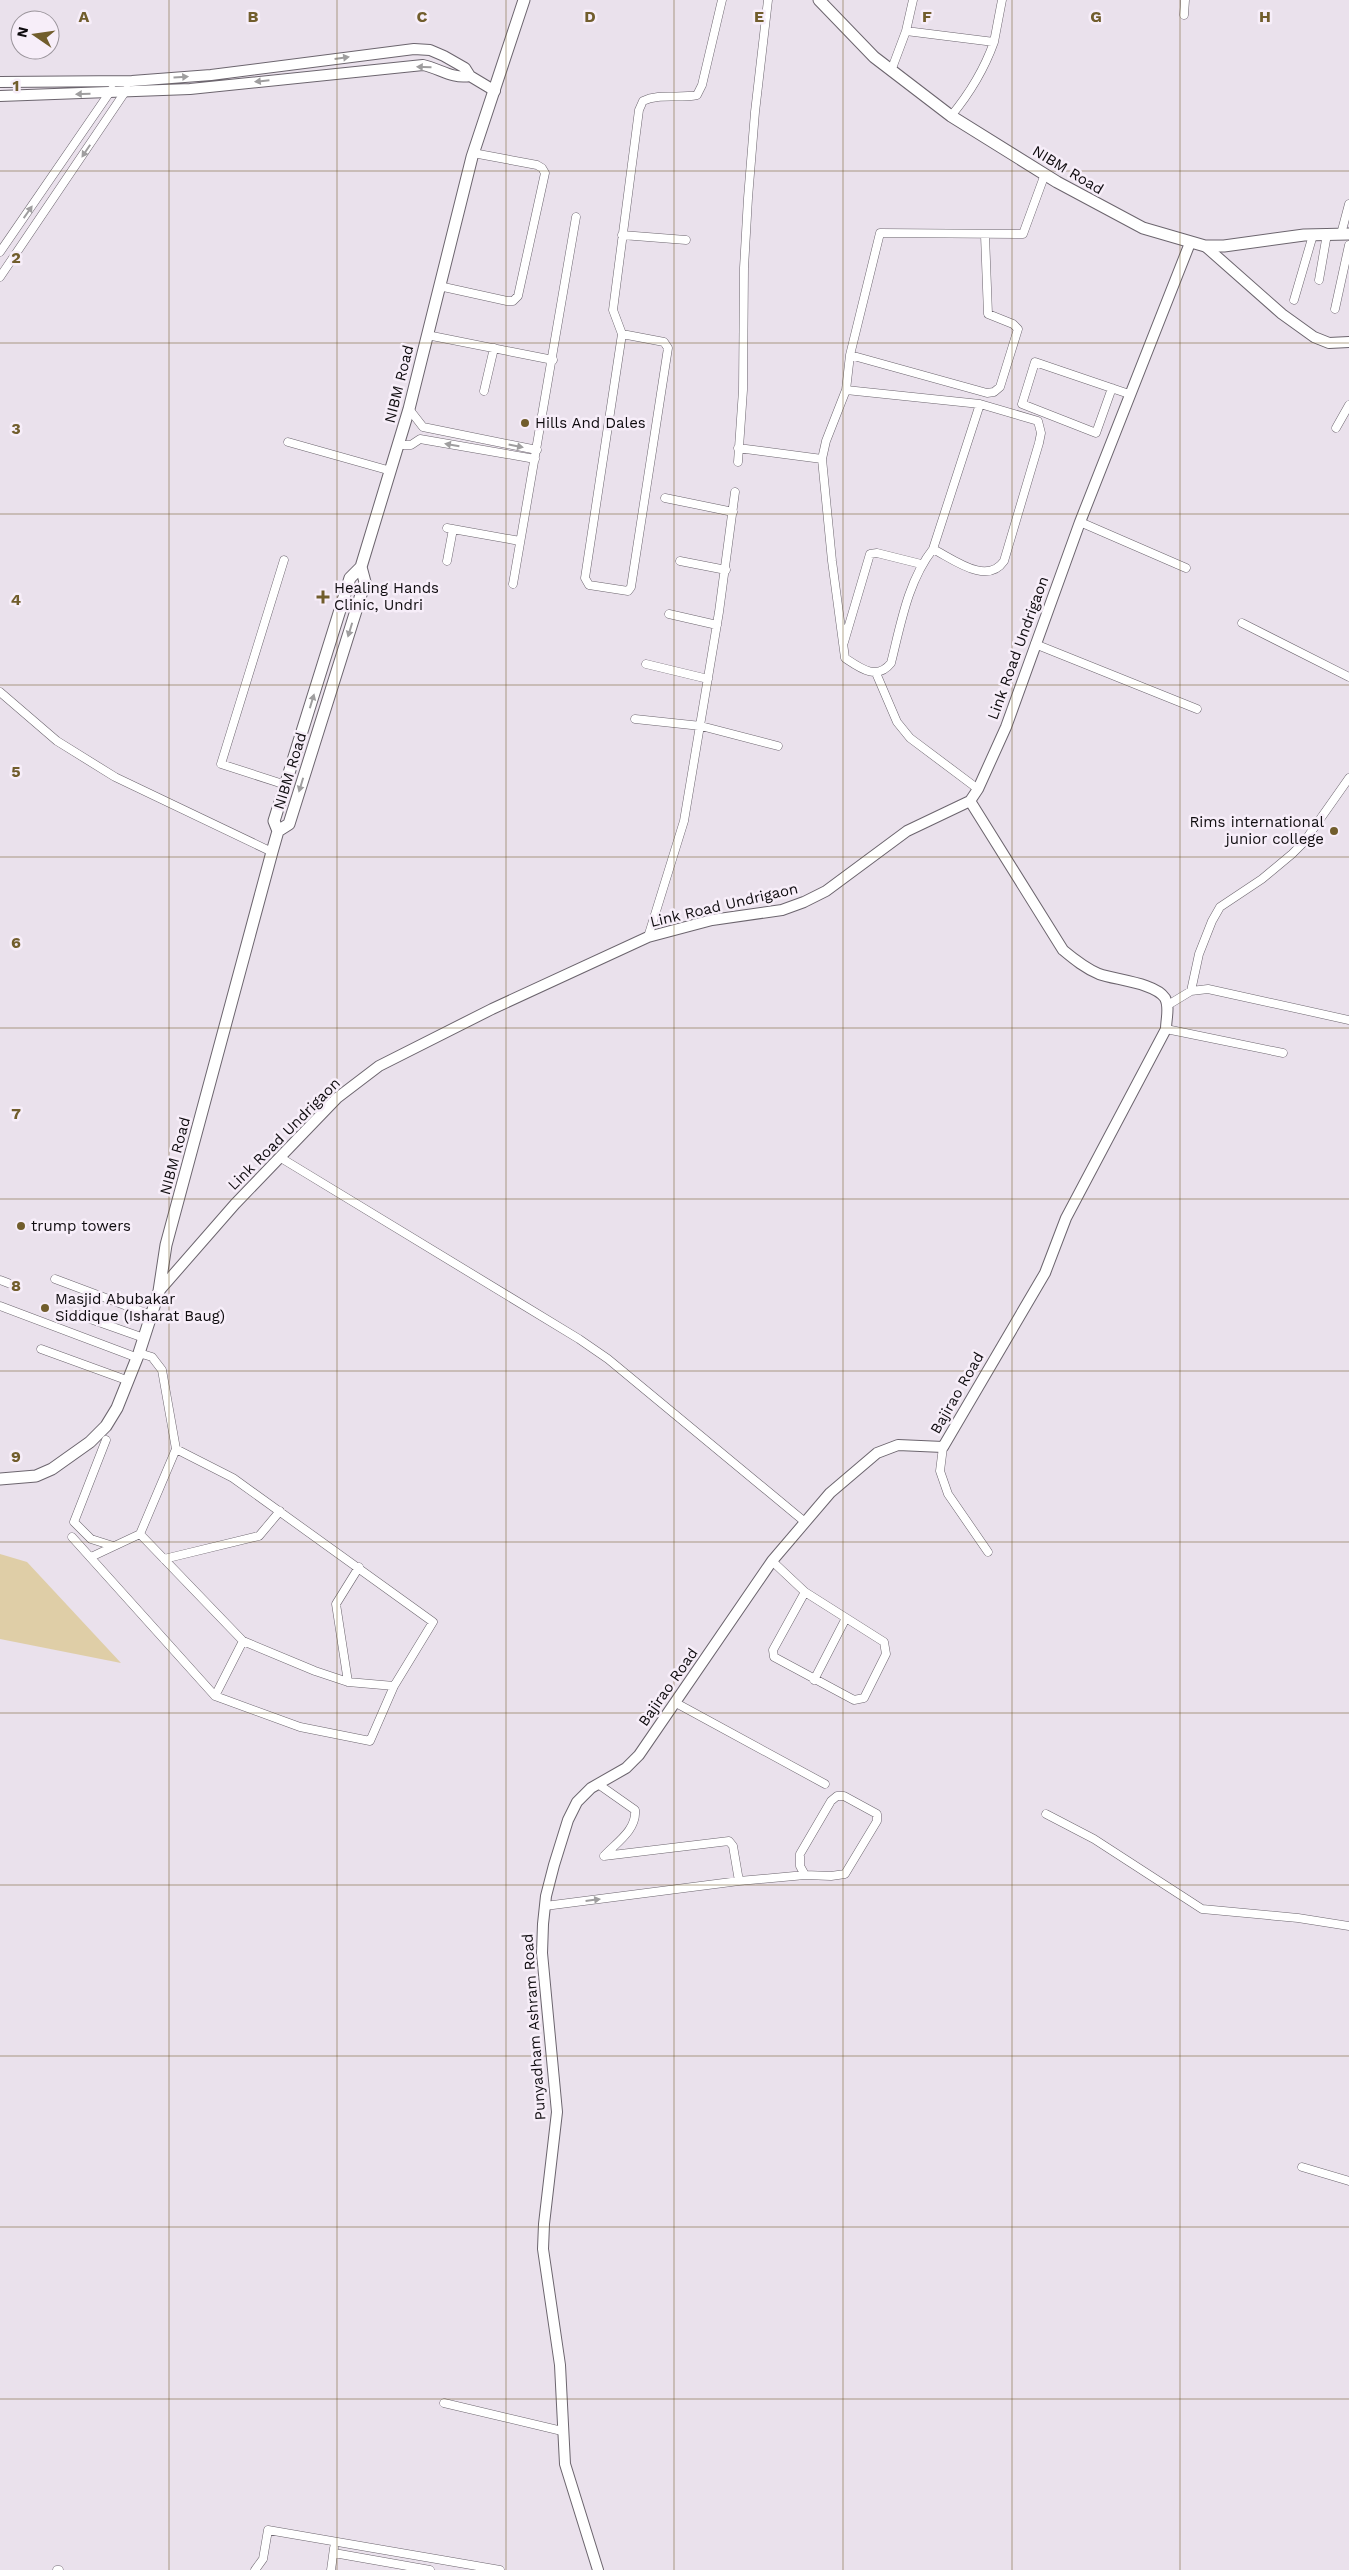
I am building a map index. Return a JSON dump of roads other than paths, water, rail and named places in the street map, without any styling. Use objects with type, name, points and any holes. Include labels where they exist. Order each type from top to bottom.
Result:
[{"type":"main road","name":"NIBM Road","points":[[0,1479],[36,1476],[70,1458],[90,1442],[106,1426],[117,1408],[139,1356],[159,1291],[166,1245],[272,852],[278,831],[289,824],[365,582],[361,567],[409,409],[473,153],[524,0]]},
{"type":"main road","name":"NIBM Road","points":[[819,0],[874,57],[951,116],[1099,206],[1138,226],[1205,246],[1313,235],[1345,234]]},
{"type":"main road","points":[[278,831],[274,821],[350,578],[361,567]]},
{"type":"street","points":[[622,334],[664,342],[668,348],[631,587],[628,592],[589,585],[585,578],[622,334],[613,310],[639,110],[643,101],[651,97],[696,95],[702,85],[722,0]]},
{"type":"street","points":[[738,462],[743,390],[744,268],[748,206],[755,112],[768,0]]},
{"type":"street","points":[[891,71],[906,31],[913,0]]},
{"type":"street","points":[[951,116],[968,95],[985,67],[994,42],[1002,0]]},
{"type":"street","points":[[1184,15],[1185,0]]},
{"type":"street","points":[[906,31],[994,42]]},
{"type":"street","points":[[0,82],[132,81],[211,75],[414,49],[430,50],[444,56],[465,68],[470,76],[495,91]]},
{"type":"street","points":[[0,96],[125,93],[190,89],[423,65],[435,68],[456,78],[470,76]]},
{"type":"street","points":[[0,252],[110,93],[117,80]]},
{"type":"street","points":[[0,277],[132,81]]},
{"type":"street","points":[[439,286],[507,301],[513,301],[518,296],[545,174],[542,168],[536,165],[473,153]]},
{"type":"street","points":[[980,404],[933,549],[921,564],[906,602],[891,662],[885,670],[876,673],[864,670],[845,658],[842,646],[822,459],[826,441],[846,390],[850,355],[880,233],[1023,234],[1045,174]]},
{"type":"street","points":[[1345,234],[1349,204]]},
{"type":"street","points":[[513,584],[553,360],[576,217]]},
{"type":"street","points":[[1319,280],[1327,234]]},
{"type":"street","points":[[622,235],[686,240]]},
{"type":"street","points":[[850,355],[987,393],[994,392],[1000,387],[1018,329],[1013,324],[988,314],[985,235]]},
{"type":"street","points":[[1294,300],[1313,235]]},
{"type":"street","name":"Link Road Undrigaon","points":[[159,1291],[204,1238],[337,1098],[379,1066],[492,1009],[648,937],[712,920],[782,910],[804,902],[832,887],[907,830],[970,801],[978,789],[1006,727],[1080,522],[1190,243]]},
{"type":"street","points":[[1335,309],[1349,245]]},
{"type":"street","points":[[1205,246],[1282,314],[1314,337],[1329,343],[1349,342]]},
{"type":"street","points":[[427,335],[553,360]]},
{"type":"street","points":[[484,391],[494,348]]},
{"type":"street","points":[[1112,388],[1096,433],[1022,404],[1035,362],[1112,388],[1129,394]]},
{"type":"street","points":[[846,390],[980,404],[1038,421],[1041,433],[1004,561],[999,569],[989,572],[974,570],[933,549]]},
{"type":"street","points":[[1336,428],[1349,405]]},
{"type":"street","points":[[409,409],[423,427],[537,450]]},
{"type":"street","points":[[474,448],[475,438]]},
{"type":"street","points":[[398,445],[411,445],[420,439],[535,459]]},
{"type":"street","points":[[288,442],[391,470]]},
{"type":"street","points":[[738,448],[822,459]]},
{"type":"street","points":[[648,937],[684,821],[726,570],[735,492]]},
{"type":"street","points":[[665,498],[733,512]]},
{"type":"street","points":[[1080,522],[1186,568]]},
{"type":"street","points":[[447,561],[450,528],[520,542]]},
{"type":"street","points":[[842,646],[870,554],[877,553],[921,564]]},
{"type":"street","points":[[284,560],[221,764],[286,784]]},
{"type":"street","points":[[680,561],[726,570]]},
{"type":"street","points":[[669,614],[717,625]]},
{"type":"street","points":[[1242,623],[1349,677]]},
{"type":"street","points":[[1035,644],[1197,709]]},
{"type":"street","points":[[646,664],[708,679]]},
{"type":"street","points":[[876,673],[897,722],[910,738],[978,789]]},
{"type":"street","points":[[0,692],[57,741],[115,777],[272,852]]},
{"type":"street","points":[[635,719],[701,726],[778,746]]},
{"type":"street","points":[[1191,991],[1199,954],[1212,921],[1220,907],[1262,879],[1292,854],[1304,842],[1349,778]]},
{"type":"street","points":[[970,801],[1064,950],[1080,965],[1101,974],[1156,990],[1164,997],[1168,1005],[1191,991],[1208,989],[1349,1020]]},
{"type":"street","name":"Bajirao Road","points":[[554,1865],[568,1820],[577,1802],[598,1784],[626,1768],[639,1755],[772,1561],[830,1493],[877,1453],[898,1445],[943,1447],[1045,1274],[1066,1218],[1166,1029],[1168,1005]]},
{"type":"street","points":[[1166,1029],[1283,1053]]},
{"type":"street","points":[[281,1158],[586,1344],[805,1522]]},
{"type":"street","points":[[55,1279],[151,1315]]},
{"type":"street","points":[[0,1280],[8,1283]]},
{"type":"street","points":[[0,1306],[139,1356],[152,1357],[162,1370],[176,1449],[140,1534],[91,1557]]},
{"type":"street","points":[[76,1314],[144,1338]]},
{"type":"street","points":[[42,1349],[129,1381]]},
{"type":"street","points":[[106,1440],[74,1522],[91,1539],[113,1546]]},
{"type":"street","points":[[943,1447],[940,1471],[948,1494],[988,1552]]},
{"type":"street","points":[[72,1537],[215,1696],[300,1727],[370,1742],[394,1686],[433,1622],[233,1478],[176,1449]]},
{"type":"street","points":[[164,1559],[259,1536],[280,1511]]},
{"type":"street","points":[[140,1534],[243,1642],[315,1672],[348,1682],[394,1686]]},
{"type":"street","points":[[772,1561],[805,1592],[884,1642],[886,1654],[864,1698],[854,1700],[777,1659],[773,1654],[805,1592]]},
{"type":"street","points":[[348,1682],[336,1604],[359,1567]]},
{"type":"street","points":[[814,1680],[846,1618]]},
{"type":"street","points":[[215,1696],[243,1642]]},
{"type":"street","points":[[676,1703],[825,1784]]},
{"type":"street","points":[[598,1784],[635,1810],[636,1818],[634,1825],[604,1856],[729,1841],[734,1846],[739,1881]]},
{"type":"street","points":[[545,1906],[804,1874],[831,1876],[845,1874],[877,1821],[877,1814],[844,1796],[837,1796],[831,1801],[800,1854],[800,1866],[804,1874]]},
{"type":"street","points":[[1046,1814],[1094,1839],[1202,1909],[1279,1916],[1349,1926]]},
{"type":"street","name":"Punyadham Ashram Road","points":[[554,1865],[545,1906],[542,1953],[557,2112],[544,2224],[543,2249],[560,2365],[565,2464],[598,2570]]},
{"type":"street","points":[[1302,2167],[1349,2181]]},
{"type":"street","points":[[444,2403],[562,2431]]},
{"type":"street","points":[[255,2570],[263,2559],[268,2530],[500,2570]]},
{"type":"street","points":[[331,2570],[335,2541]]},
{"type":"street","points":[[334,2553],[430,2570]]},
{"type":"place","name":"Hills And Dales","points":[[525,423]]},
{"type":"place","name":"Healing Hands Clinic, Undri","points":[[323,597]]},
{"type":"place","name":"Rims international junior college","points":[[1334,831]]},
{"type":"place","name":"trump towers","points":[[21,1226]]},
{"type":"place","name":"Masjid Abubakar Siddique (Isharat Baug)","points":[[45,1308]]}]
